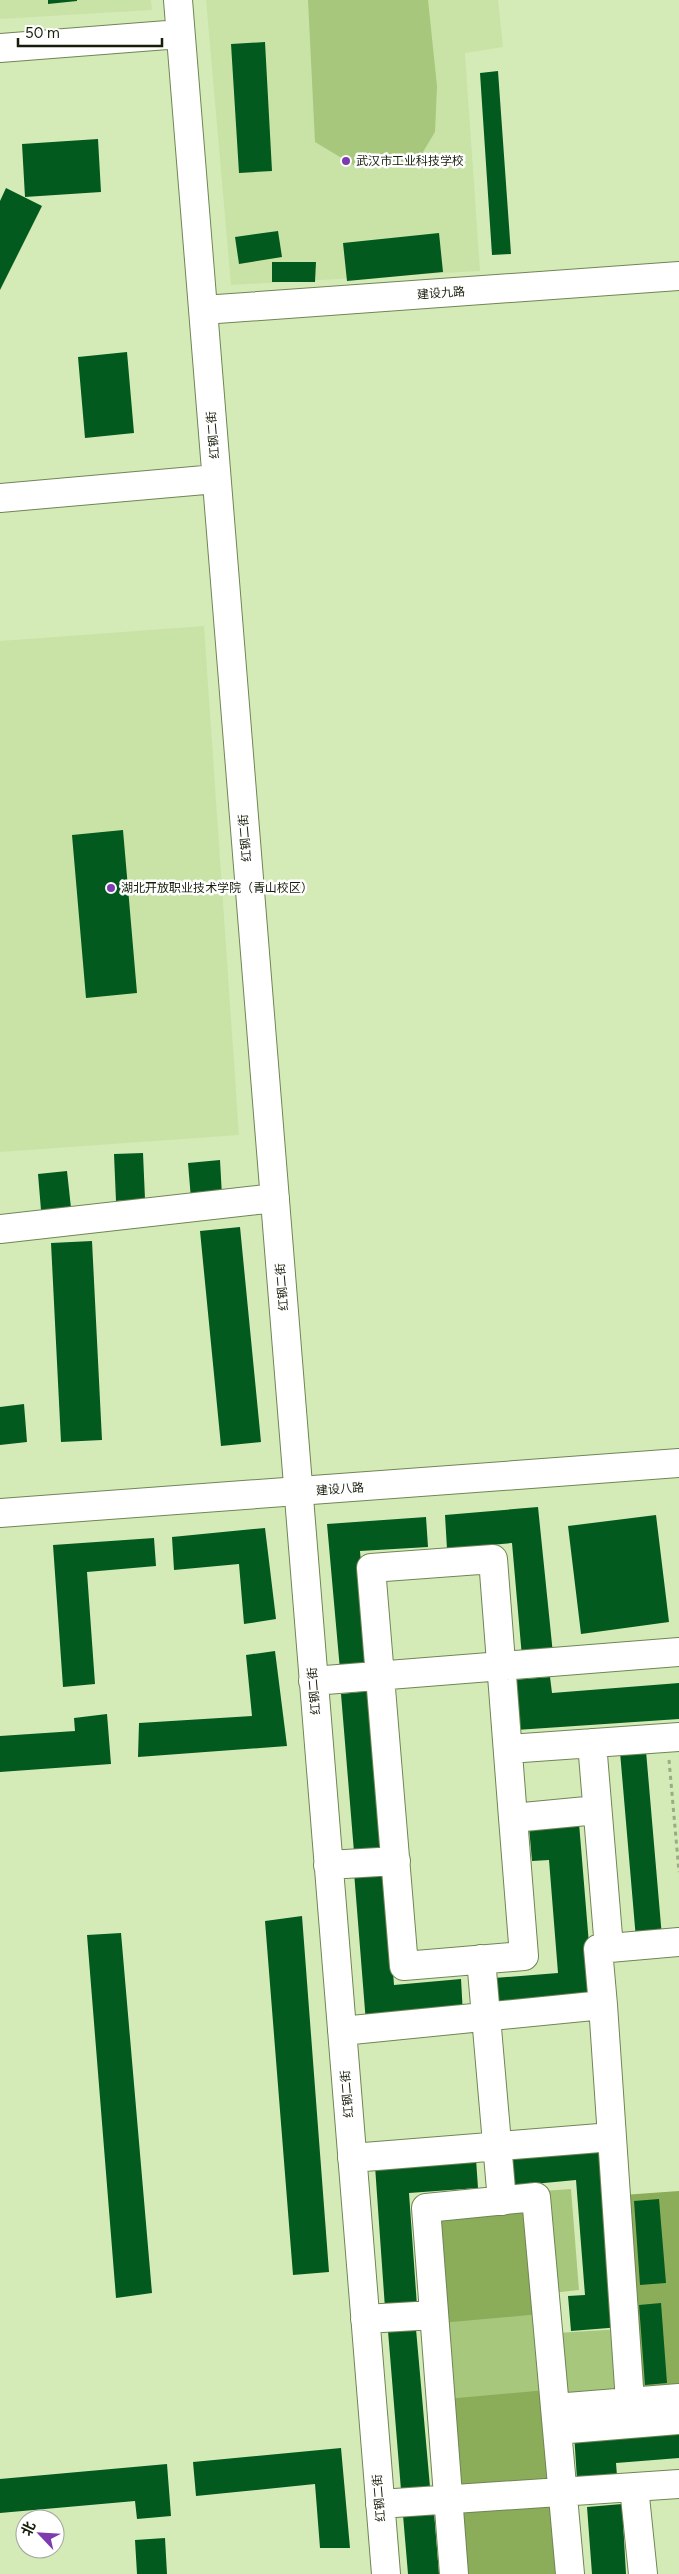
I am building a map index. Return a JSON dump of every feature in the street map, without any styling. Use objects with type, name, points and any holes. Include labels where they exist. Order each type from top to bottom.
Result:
[{"type":"street","name":"红钢二街","points":[[178,0],[386,2574]]},
{"type":"street","points":[[0,48],[180,34]]},
{"type":"street","name":"建设九路","points":[[203,310],[679,276]]},
{"type":"street","points":[[0,498],[216,479]]},
{"type":"street","points":[[0,1229],[274,1198]]},
{"type":"street","name":"建设八路","points":[[0,1513],[679,1463]]},
{"type":"street","points":[[493,1559],[524,1956],[404,1966],[380,1675],[371,1568],[493,1559]]},
{"type":"street","points":[[314,1680],[679,1652]]},
{"type":"street","points":[[508,1749],[673,1737]]},
{"type":"street","points":[[592,1743],[609,1948]]},
{"type":"street","points":[[513,1818],[597,1810]]},
{"type":"street","points":[[328,1865],[396,1861]]},
{"type":"street","points":[[630,2402],[598,1949],[679,1942]]},
{"type":"street","points":[[482,1959],[502,2201]]},
{"type":"street","points":[[342,2031],[603,2005]]},
{"type":"street","points":[[352,2158],[612,2137]]},
{"type":"street","points":[[454,2574],[426,2208],[536,2198],[570,2574]]},
{"type":"street","points":[[365,2319],[434,2315]]},
{"type":"street","points":[[556,2419],[630,2402],[679,2398]]},
{"type":"street","points":[[556,2419],[679,2420]]},
{"type":"street","points":[[380,2504],[679,2484]]},
{"type":"street","points":[[634,2487],[642,2574]]},
{"type":"path","points":[[673,1737],[679,1872]]},
{"type":"shaded area","points":[[0,0],[151,0],[152,10],[0,19]]},
{"type":"shaded area","name":"武汉市工业科技学校","points":[[206,0],[498,0],[503,47],[465,53],[480,271],[231,285]]},
{"type":"shaded area","points":[[308,0],[428,0],[437,86],[435,132],[417,162],[355,166],[315,142]]},
{"type":"shaded area","name":"湖北开放职业技术学院（青山校区）","points":[[204,626],[239,1135],[0,1152],[0,641]]},
{"type":"shaded area","points":[[571,2189],[579,2290],[552,2293],[543,2191]]},
{"type":"shaded area","points":[[679,2191],[679,2389],[636,2392],[623,2195]]},
{"type":"shaded area","points":[[531,2206],[563,2574],[459,2574],[432,2213]]},
{"type":"shaded area","points":[[531,2206],[540,2314],[440,2323],[432,2213]]},
{"type":"shaded area","points":[[621,2329],[625,2397],[561,2401],[557,2333]]},
{"type":"shaded area","points":[[547,2390],[555,2483],[453,2493],[446,2399]]},
{"type":"shaded area","points":[[556,2500],[563,2574],[459,2574],[454,2507]]},
{"type":"building","points":[[48,0],[77,0],[77,1],[48,4]]},
{"type":"building","points":[[265,42],[272,171],[239,173],[231,44]]},
{"type":"building","points":[[498,71],[511,254],[492,255],[480,73]]},
{"type":"building","points":[[98,139],[101,192],[25,197],[22,144]]},
{"type":"building","points":[[6,188],[42,206],[0,290],[0,201]]},
{"type":"building","points":[[278,231],[282,257],[239,264],[235,237]]},
{"type":"building","points":[[439,233],[443,272],[347,281],[343,243]]},
{"type":"building","points":[[272,262],[316,262],[315,282],[272,282]]},
{"type":"building","points":[[127,352],[134,433],[85,438],[78,357]]},
{"type":"building","points":[[123,830],[137,993],[86,998],[72,835]]},
{"type":"building","points":[[143,1153],[145,1199],[116,1201],[114,1154]]},
{"type":"building","points":[[220,1160],[222,1196],[191,1199],[188,1163]]},
{"type":"building","points":[[67,1171],[71,1208],[41,1210],[38,1174]]},
{"type":"building","points":[[240,1227],[261,1442],[221,1446],[200,1231]]},
{"type":"building","points":[[92,1241],[102,1440],[61,1442],[51,1243]]},
{"type":"building","points":[[24,1404],[27,1442],[0,1445],[0,1407]]},
{"type":"building","points":[[538,1507],[553,1654],[522,1657],[512,1543],[447,1549],[445,1515]]},
{"type":"building","points":[[656,1515],[669,1622],[581,1634],[568,1526]]},
{"type":"building","points":[[426,1517],[428,1547],[360,1551],[370,1667],[340,1670],[327,1524]]},
{"type":"building","points":[[265,1528],[276,1619],[244,1624],[239,1564],[174,1570],[172,1537]]},
{"type":"building","points":[[154,1538],[156,1566],[87,1572],[95,1684],[63,1687],[53,1545]]},
{"type":"building","points":[[275,1651],[287,1746],[138,1757],[139,1723],[252,1716],[246,1655]]},
{"type":"building","points":[[550,1677],[552,1693],[679,1683],[679,1719],[516,1730],[512,1680]]},
{"type":"building","points":[[369,1691],[383,1850],[354,1852],[341,1694]]},
{"type":"building","points":[[107,1714],[111,1764],[0,1772],[0,1736],[75,1731],[74,1718]]},
{"type":"building","points":[[646,1751],[662,1937],[636,1939],[620,1752]]},
{"type":"building","points":[[579,1823],[594,2005],[498,2012],[494,1978],[558,1973],[549,1860],[532,1861],[529,1827]]},
{"type":"building","points":[[385,1869],[394,1985],[461,1979],[463,2015],[366,2023],[354,1872]]},
{"type":"building","points":[[302,1916],[329,2272],[293,2275],[265,1921]]},
{"type":"building","points":[[121,1933],[152,2293],[116,2298],[87,1935]]},
{"type":"building","points":[[606,2145],[621,2327],[571,2331],[568,2296],[585,2295],[576,2180],[512,2186],[509,2153]]},
{"type":"building","points":[[476,2159],[478,2188],[409,2193],[417,2306],[385,2308],[375,2166]]},
{"type":"building","points":[[659,2199],[666,2283],[640,2285],[634,2201]]},
{"type":"building","points":[[661,2303],[667,2383],[645,2385],[639,2305]]},
{"type":"building","points":[[416,2329],[430,2487],[401,2490],[388,2331]]},
{"type":"building","points":[[679,2424],[679,2458],[616,2463],[617,2476],[577,2480],[574,2433]]},
{"type":"building","points":[[341,2448],[350,2548],[320,2548],[315,2484],[196,2496],[193,2462]]},
{"type":"building","points":[[167,2464],[171,2516],[137,2519],[135,2501],[45,2509],[15,2509],[15,2512],[0,2513],[0,2479]]},
{"type":"building","points":[[622,2504],[626,2574],[592,2574],[587,2507]]},
{"type":"building","points":[[434,2512],[439,2574],[408,2574],[403,2515]]},
{"type":"building","points":[[165,2538],[167,2574],[137,2574],[135,2540]]},
{"type":"place","name":"武汉市工业科技学校","points":[[346,161]]},
{"type":"place","name":"湖北开放职业技术学院（青山校区）","points":[[111,888]]}]
